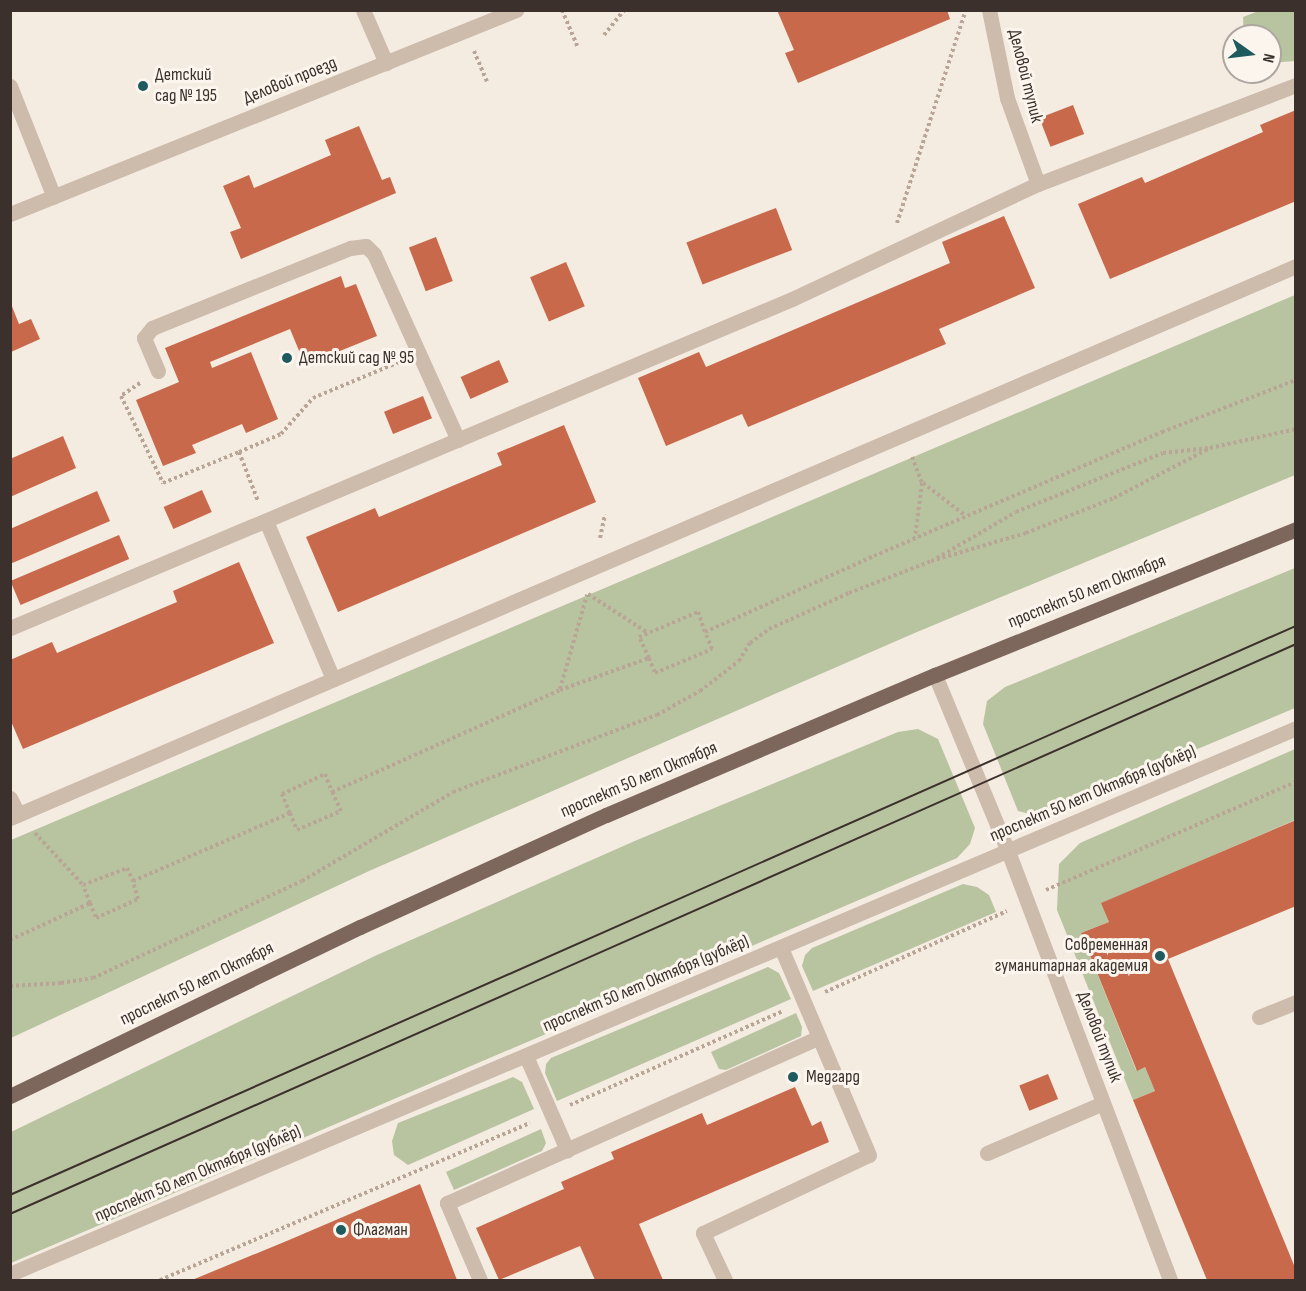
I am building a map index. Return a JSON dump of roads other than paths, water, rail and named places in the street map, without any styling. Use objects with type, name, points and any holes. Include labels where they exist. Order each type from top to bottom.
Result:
[{"type":"main road","name":"проспект 50 лет Октября","points":[[10,1096],[371,922],[606,815],[935,675],[1296,529]]},
{"type":"street","points":[[363,10],[386,63]]},
{"type":"street","name":"Деловой проезд","points":[[10,214],[516,10]]},
{"type":"street","name":"Деловой тупик","points":[[989,10],[1007,98],[1038,184]]},
{"type":"street","points":[[10,628],[792,299],[1038,184],[1296,85]]},
{"type":"street","points":[[10,86],[54,197]]},
{"type":"street","points":[[158,371],[144,338],[152,328],[350,248],[366,246],[374,254],[458,440]]},
{"type":"street","points":[[10,798],[14,816],[1296,266]]},
{"type":"street","points":[[266,521],[333,679]]},
{"type":"street","name":"Деловой тупик","points":[[935,675],[1008,851],[1170,1281]]},
{"type":"street","name":"проспект 50 лет Октября (дублёр)","points":[[10,1274],[1296,728]]},
{"type":"street","points":[[725,1281],[703,1233],[869,1155],[780,948]]},
{"type":"street","points":[[1259,1017],[1296,1002]]},
{"type":"street","points":[[480,1281],[447,1203],[819,1037]]},
{"type":"street","points":[[526,1056],[567,1150]]},
{"type":"street","points":[[987,1154],[1103,1102]]},
{"type":"tram line","points":[[10,1195],[1296,626]]},
{"type":"tram line","points":[[10,1214],[1296,644]]},
{"type":"place","name":"Детский сад № 195","points":[[143,86]]},
{"type":"place","name":"Детский сад № 95","points":[[287,358]]},
{"type":"place","name":"Современная гуманитарная академия","points":[[1160,956]]},
{"type":"place","name":"Медгард","points":[[793,1077]]},
{"type":"place","name":"Флагман","points":[[341,1230]]}]
